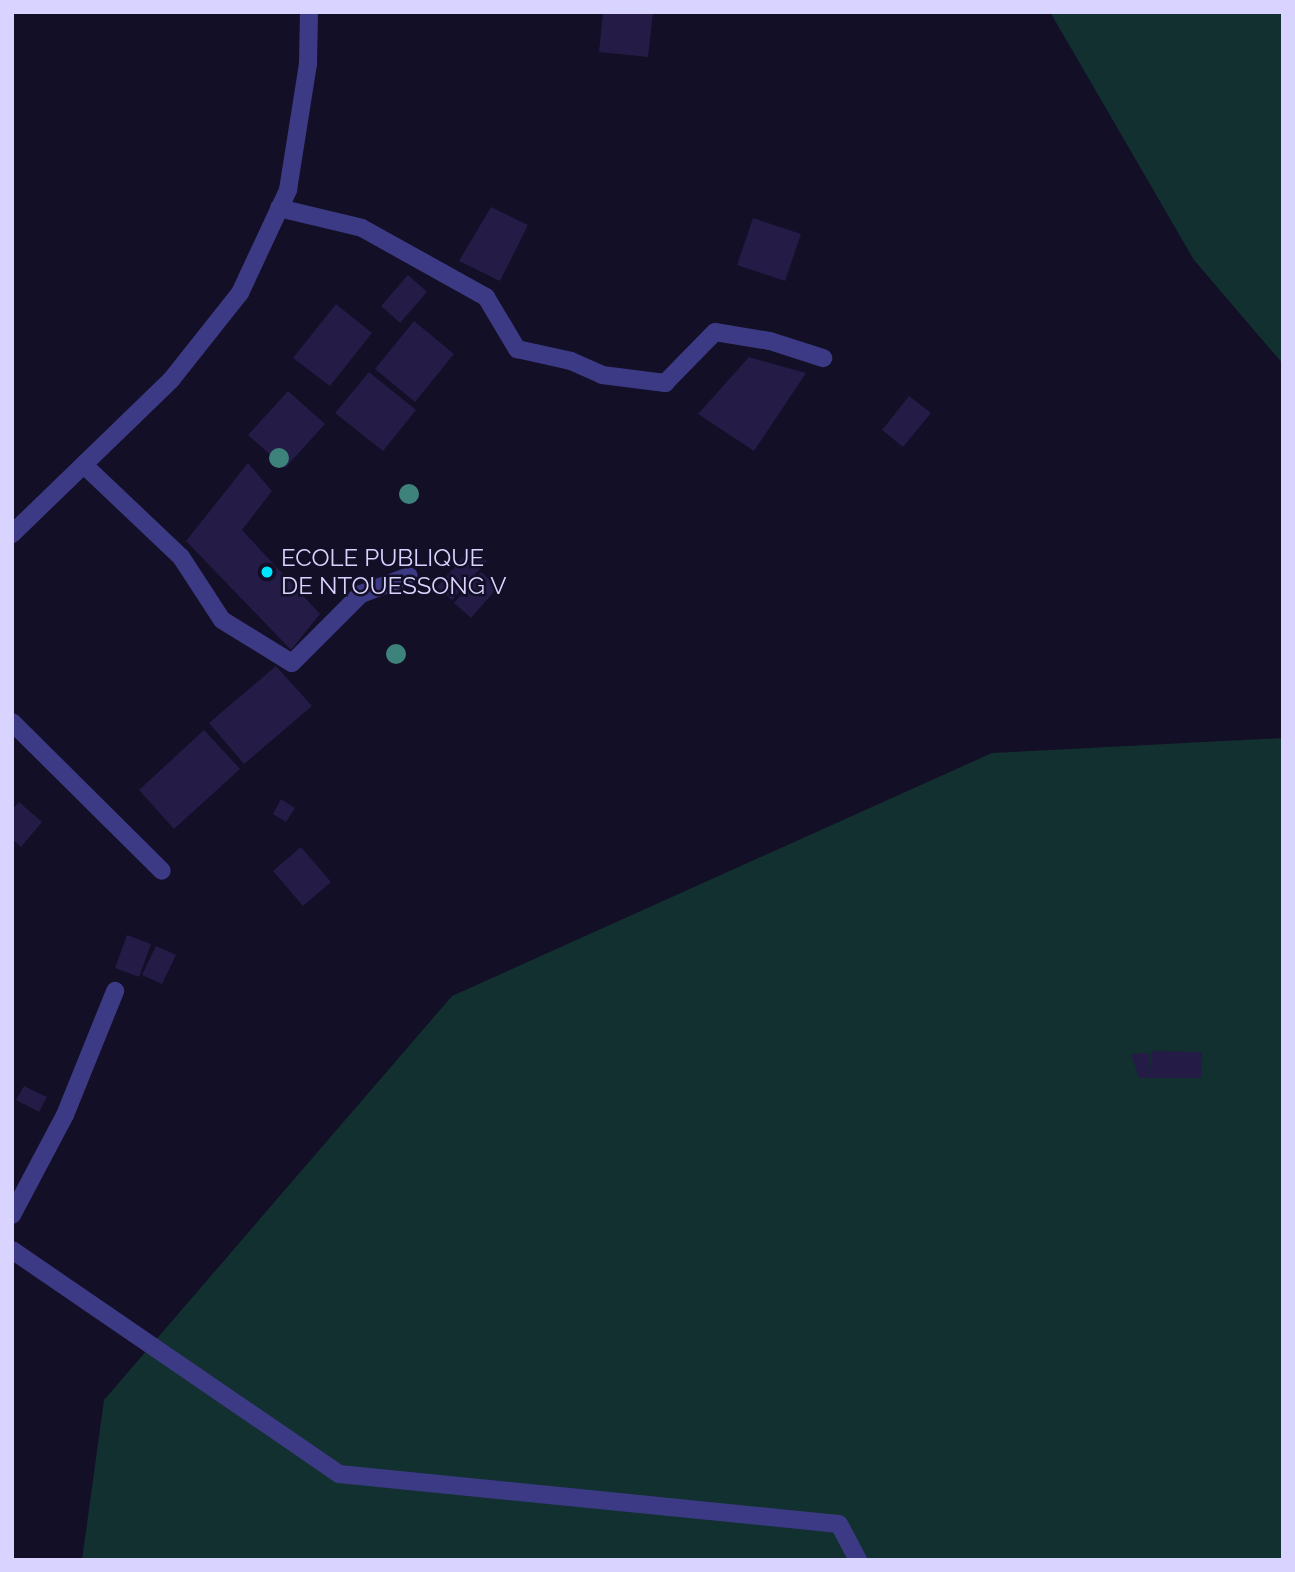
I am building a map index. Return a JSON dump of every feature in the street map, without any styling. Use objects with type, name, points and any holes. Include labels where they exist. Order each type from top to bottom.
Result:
[{"type":"street","points":[[12,534],[171,380],[240,293],[288,190],[306,80],[309,12]]},
{"type":"street","points":[[279,208],[362,228],[486,298],[517,349],[571,361],[602,375],[665,383],[715,332],[770,341],[823,359]]},
{"type":"street","points":[[84,465],[181,557],[222,620],[292,663],[361,594],[408,576]]},
{"type":"street","points":[[12,722],[162,871]]},
{"type":"street","points":[[12,1214],[65,1115],[115,991]]},
{"type":"street","points":[[12,1250],[339,1474],[839,1524],[858,1560]]},
{"type":"green space","points":[[1050,12],[1283,12],[1283,364],[1194,260]]},
{"type":"green space","points":[[1283,738],[1283,1560],[82,1560],[104,1400],[452,996],[992,753]]},
{"type":"building","points":[[603,12],[653,12],[648,57],[599,52]]},
{"type":"building","points":[[491,207],[528,225],[500,281],[459,261]]},
{"type":"building","points":[[753,218],[801,234],[785,281],[737,265]]},
{"type":"building","points":[[408,275],[427,292],[400,323],[381,306]]},
{"type":"building","points":[[336,304],[372,333],[330,386],[293,358]]},
{"type":"building","points":[[414,321],[454,354],[415,402],[375,369]]},
{"type":"building","points":[[749,357],[806,373],[754,451],[698,414]]},
{"type":"building","points":[[369,372],[416,410],[383,451],[335,413]]},
{"type":"building","points":[[288,391],[325,424],[285,468],[248,435]]},
{"type":"building","points":[[909,396],[931,413],[903,447],[882,430]]},
{"type":"building","points":[[248,463],[272,491],[242,530],[320,614],[291,650],[186,541]]},
{"type":"building","points":[[472,547],[487,561],[452,600],[437,587]]},
{"type":"building","points":[[481,572],[498,587],[471,618],[454,603]]},
{"type":"building","points":[[276,666],[312,706],[244,764],[209,723]]},
{"type":"building","points":[[204,730],[240,769],[174,829],[139,790]]},
{"type":"building","points":[[281,799],[295,808],[286,822],[273,814]]},
{"type":"building","points":[[19,802],[42,822],[21,847],[12,839],[12,810]]},
{"type":"building","points":[[301,847],[331,882],[303,906],[273,871]]},
{"type":"building","points":[[127,935],[151,944],[139,977],[115,968]]},
{"type":"building","points":[[156,946],[176,955],[162,984],[142,975]]},
{"type":"building","points":[[1151,1051],[1202,1052],[1201,1078],[1139,1078],[1131,1054],[1149,1053],[1151,1074]]},
{"type":"building","points":[[24,1086],[47,1097],[39,1112],[16,1100]]},
{"type":"place","name":"ECOLE PUBLIQUE DE NTOUESSONG V","points":[[267,572]]}]
